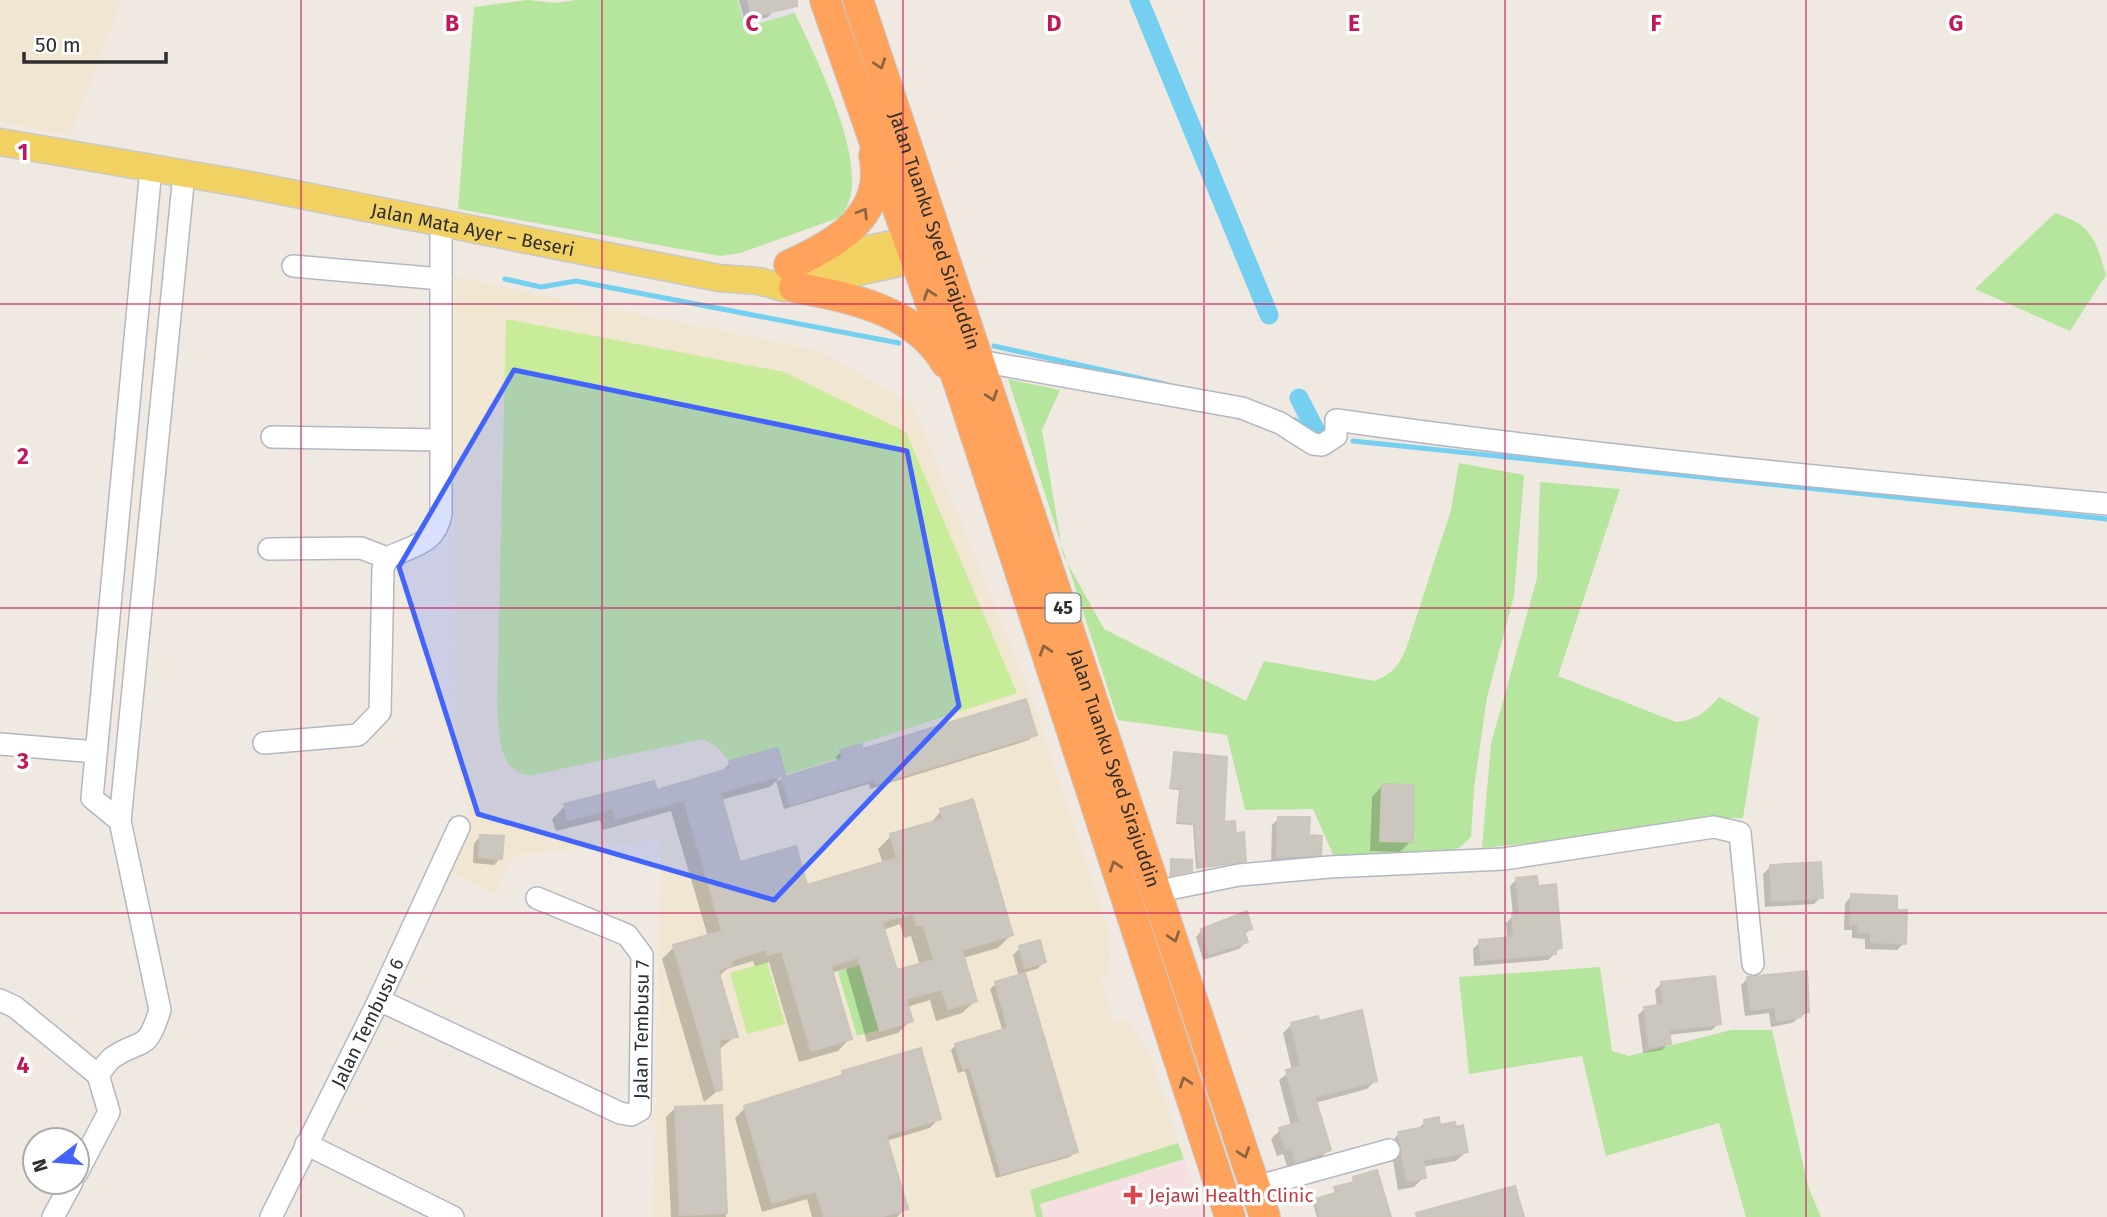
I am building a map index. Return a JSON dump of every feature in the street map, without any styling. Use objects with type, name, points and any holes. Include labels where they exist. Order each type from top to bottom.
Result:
[{"type":"highway","name":"Jalan Tuanku Syed Sirajuddin","points":[[825,0],[862,99],[980,361],[1159,891],[1265,1217]]},
{"type":"highway","name":"Jalan Tuanku Syed Sirajuddin","points":[[858,0],[928,247],[959,384],[1230,1217]]},
{"type":"highway","points":[[862,99],[877,167],[872,198],[853,229],[823,248],[791,276],[854,298],[904,321],[943,357],[959,384]]},
{"type":"main road","name":"Jalan Mata Ayer – Beseri","points":[[0,142],[152,168],[719,278],[758,281],[784,288],[791,276],[928,247]]},
{"type":"street","points":[[120,821],[92,798],[152,168]]},
{"type":"street","points":[[98,1075],[112,1058],[139,1046],[153,1032],[160,1010],[120,821],[184,174]]},
{"type":"street","points":[[264,743],[358,735],[380,712],[383,569],[387,558],[432,537],[438,530],[441,440],[441,223]]},
{"type":"street","points":[[293,266],[441,279]]},
{"type":"street","points":[[980,361],[1061,373],[1242,408],[1280,423],[1313,444],[1322,445],[1336,436],[1336,420],[1480,440],[1716,466],[2107,504]]},
{"type":"street","points":[[272,437],[441,440]]},
{"type":"street","points":[[270,549],[361,548],[387,558]]},
{"type":"street","points":[[0,744],[96,752]]},
{"type":"street","name":"Jalan Tembusu 6","points":[[271,1217],[379,1000],[459,827]]},
{"type":"street","points":[[1159,891],[1239,875],[1331,867],[1504,859],[1714,827],[1740,833],[1753,964]]},
{"type":"street","name":"Jalan Tembusu 7","points":[[379,1000],[620,1113],[631,1115],[640,1110],[642,955],[627,935],[537,898]]},
{"type":"street","points":[[0,1000],[15,1007],[98,1075],[109,1112],[91,1147]]},
{"type":"street","points":[[306,1144],[453,1217]]},
{"type":"street","points":[[1255,1187],[1389,1150]]},
{"type":"street","points":[[53,1217],[64,1196]]},
{"type":"highlighted area","points":[[514,370],[907,451],[959,706],[774,900],[478,814],[399,567]]},
{"type":"shaded area","points":[[0,0],[121,0],[70,136],[0,122]]},
{"type":"shaded area","points":[[738,0],[789,0],[795,13],[745,27]]},
{"type":"shaded area","points":[[454,277],[821,351],[913,405],[1031,695],[1108,926],[1111,973],[1100,978],[1114,1022],[1127,1020],[1149,1052],[1184,1159],[1040,1204],[1043,1217],[653,1217],[661,840],[514,855],[494,895],[452,872],[470,822],[455,751]]},
{"type":"shaded area","name":"Jejawi Health Clinic","points":[[1184,1159],[1203,1217],[1043,1217],[1039,1204]]},
{"type":"green space","points":[[528,0],[555,3],[576,0],[738,0],[745,27],[795,13],[828,87],[848,148],[852,177],[849,201],[838,218],[740,253],[720,256],[458,209],[474,7]]},
{"type":"green space","points":[[2055,213],[2077,223],[2091,235],[2106,275],[2070,331],[1975,289]]},
{"type":"green space","points":[[506,319],[784,372],[906,432],[1017,693],[841,750],[843,757],[785,775],[729,761],[718,748],[703,739],[532,775],[512,768],[502,750],[497,706]]},
{"type":"green space","points":[[1008,379],[1060,390],[1042,430],[1061,544]]},
{"type":"green space","points":[[1459,463],[1524,475],[1514,596],[1487,697],[1474,788],[1471,837],[1459,848],[1441,853],[1335,859],[1313,809],[1245,810],[1227,735],[1118,720],[1067,563],[1104,629],[1246,701],[1264,661],[1374,681],[1395,668],[1407,646],[1451,510]]},
{"type":"green space","points":[[1540,482],[1620,489],[1558,676],[1676,722],[1700,714],[1719,697],[1759,718],[1743,818],[1684,819],[1598,836],[1482,848],[1491,744],[1537,578]]},
{"type":"green space","points":[[767,962],[785,1024],[747,1034],[730,973]]},
{"type":"green space","points":[[860,965],[879,1030],[857,1036],[838,972]]},
{"type":"green space","points":[[1600,967],[1612,1051],[1629,1056],[1731,1030],[1772,1030],[1809,1189],[1821,1217],[1746,1217],[1719,1123],[1606,1156],[1582,1056],[1469,1074],[1459,977]]},
{"type":"green space","points":[[1178,1143],[1184,1159],[1040,1204],[1043,1217],[1036,1217],[1030,1190]]},
{"type":"building","points":[[748,0],[797,0],[797,6],[752,17]]},
{"type":"building","points":[[1026,699],[1037,735],[876,784],[874,779],[790,805],[782,778],[843,759],[840,750],[862,744],[863,749]]},
{"type":"building","points":[[778,748],[785,775],[720,792],[740,862],[796,846],[807,885],[897,858],[890,834],[943,819],[940,809],[973,799],[1013,935],[962,950],[977,1001],[948,1009],[942,989],[906,999],[913,1021],[880,1031],[858,957],[831,966],[852,1039],[811,1051],[782,951],[767,955],[766,949],[731,960],[732,965],[718,970],[738,1037],[719,1040],[722,1090],[716,1091],[673,945],[722,931],[684,800],[616,819],[613,808],[568,820],[564,804],[654,781],[657,790],[731,768],[729,761]],"holes":[[[913,913],[917,926],[923,924],[934,960],[897,970],[882,922]]]},
{"type":"building","points":[[1174,752],[1227,757],[1224,822],[1235,821],[1236,833],[1244,832],[1246,861],[1199,867],[1195,823],[1178,821],[1181,787],[1171,787]]},
{"type":"building","points":[[1382,784],[1414,785],[1413,842],[1380,841]]},
{"type":"building","points":[[1278,817],[1310,817],[1309,835],[1322,836],[1321,855],[1277,857]]},
{"type":"building","points":[[480,835],[504,836],[502,859],[479,857]]},
{"type":"building","points":[[1171,859],[1192,860],[1192,871],[1171,875]]},
{"type":"building","points":[[1821,862],[1823,898],[1772,901],[1770,865]]},
{"type":"building","points":[[1537,876],[1538,886],[1556,884],[1562,948],[1556,949],[1556,954],[1481,960],[1479,940],[1514,937],[1512,915],[1520,914],[1516,878]]},
{"type":"building","points":[[1851,894],[1897,896],[1897,910],[1907,910],[1906,944],[1871,942],[1871,932],[1858,932],[1858,924],[1850,924]]},
{"type":"building","points":[[1247,911],[1252,929],[1244,931],[1248,942],[1209,954],[1201,929]]},
{"type":"building","points":[[1040,940],[1046,962],[1025,968],[1019,946]]},
{"type":"building","points":[[1807,971],[1809,1012],[1801,1013],[1801,1017],[1777,1021],[1775,1007],[1751,1010],[1747,977]]},
{"type":"building","points":[[1025,973],[1078,1152],[1001,1174],[970,1067],[963,1069],[955,1044],[1008,1028],[995,982]]},
{"type":"building","points":[[1715,976],[1721,1024],[1669,1030],[1671,1044],[1649,1047],[1644,1007],[1664,1004],[1661,982]]},
{"type":"building","points":[[1362,1010],[1377,1081],[1315,1097],[1331,1150],[1296,1162],[1292,1147],[1286,1149],[1279,1128],[1300,1122],[1286,1070],[1301,1066],[1291,1023],[1318,1016],[1319,1021]]},
{"type":"building","points":[[921,1048],[941,1119],[886,1135],[908,1209],[880,1217],[824,1217],[816,1191],[772,1203],[744,1106],[843,1075],[842,1071]]},
{"type":"building","points":[[722,1105],[727,1213],[680,1215],[675,1107]]},
{"type":"building","points":[[1439,1117],[1440,1125],[1455,1122],[1456,1127],[1463,1125],[1468,1152],[1423,1160],[1426,1178],[1407,1181],[1398,1132],[1425,1127],[1424,1120]]},
{"type":"building","points":[[1377,1170],[1391,1217],[1320,1217],[1315,1199],[1336,1193],[1334,1187],[1354,1182],[1353,1177]]},
{"type":"building","points":[[1515,1186],[1524,1217],[1417,1217],[1416,1213]]},
{"type":"waterway","points":[[1139,0],[1269,315]]},
{"type":"waterway","points":[[505,279],[541,287],[576,281],[899,343]]},
{"type":"waterway","points":[[994,346],[1165,384]]},
{"type":"waterway","points":[[1299,398],[1317,433]]},
{"type":"waterway","points":[[1254,403],[1283,414]]},
{"type":"waterway","points":[[1295,420],[1317,433]]},
{"type":"waterway","points":[[1353,441],[2107,519]]},
{"type":"place","name":"Jejawi Health Clinic","points":[[1133,1195]]}]
